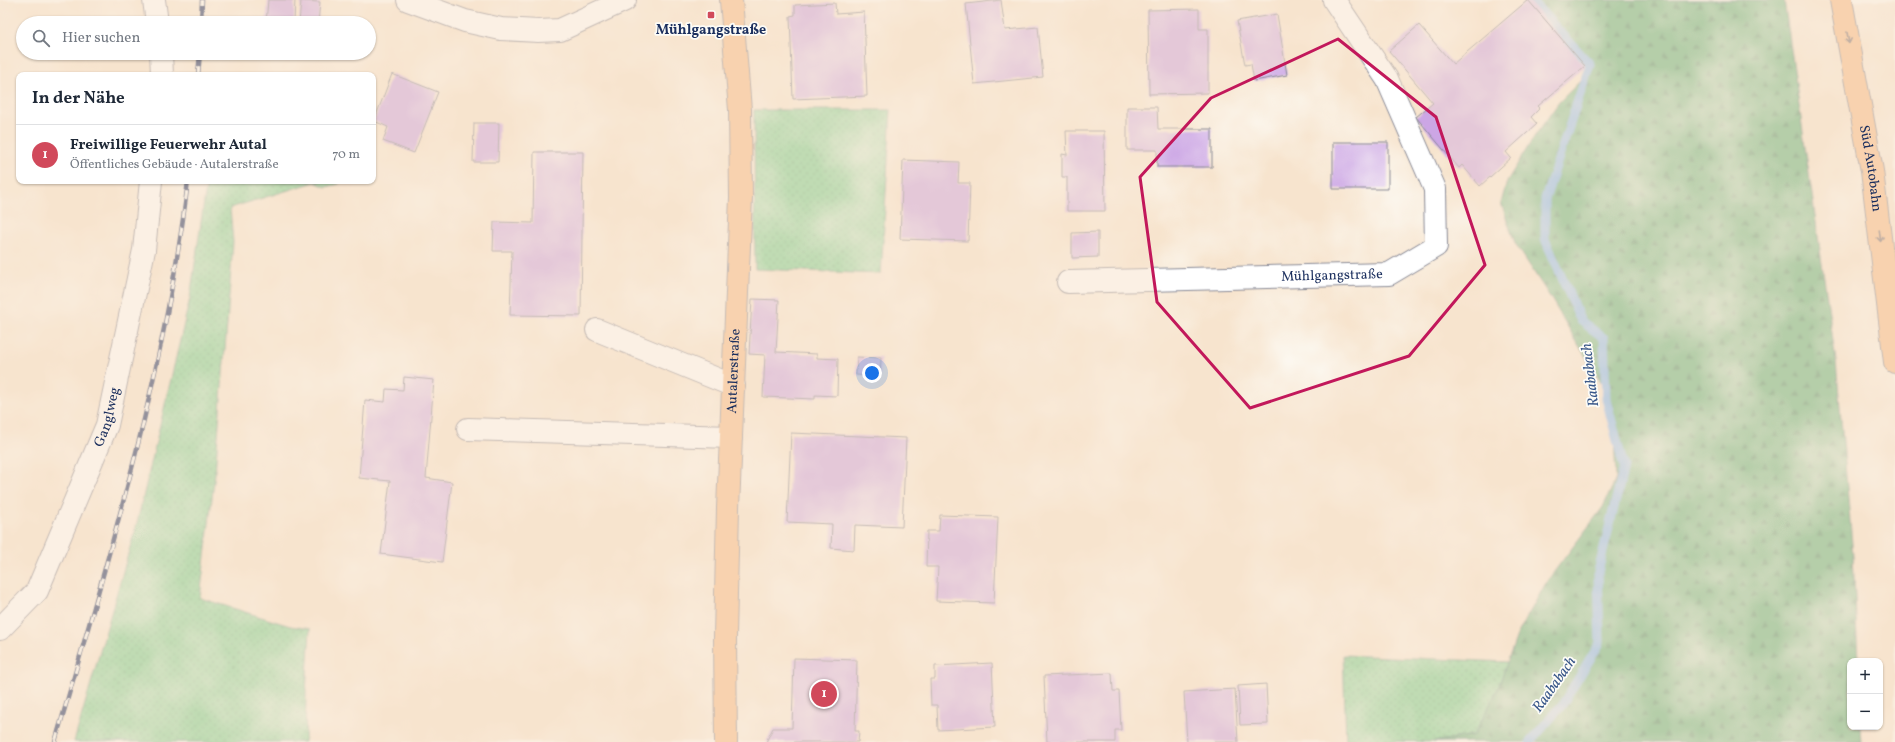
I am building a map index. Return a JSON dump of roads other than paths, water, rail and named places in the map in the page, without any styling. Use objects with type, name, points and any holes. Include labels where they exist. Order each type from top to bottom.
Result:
[{"type":"main road","name":"Autalerstraße","points":[[726,742],[726,628],[731,438],[741,197],[740,110],[732,0]]},
{"type":"main road","name":"Süd Autobahn","points":[[1841,0],[1872,171],[1895,362]]},
{"type":"street","points":[[154,0],[156,16]]},
{"type":"street","points":[[408,0],[465,21],[501,29],[560,30],[596,6],[625,0]]},
{"type":"street","name":"Mühlgangstraße","points":[[1068,282],[1389,274],[1436,246],[1435,189],[1387,79],[1334,0]]},
{"type":"street","points":[[161,60],[162,72]]},
{"type":"street","name":"Ganglweg","points":[[0,629],[37,591],[107,425],[144,250],[151,184]]},
{"type":"street","points":[[597,330],[734,386]]},
{"type":"street","points":[[468,429],[731,438]]},
{"type":"waterway","name":"Raababach","points":[[1530,742],[1562,705],[1600,643],[1598,572],[1624,467],[1606,399],[1604,338],[1581,321],[1545,239],[1545,199],[1590,64],[1531,0]]},
{"type":"railway","points":[[201,16],[202,0]]},
{"type":"railway","points":[[198,72],[199,60]]},
{"type":"railway","points":[[55,742],[115,534],[150,394],[178,252],[188,184]]},
{"type":"place","name":"Mühlgangstraße","points":[[711,15]]},
{"type":"place","name":"Freiwillige Feuerwehr Autal","points":[[824,694]]}]
